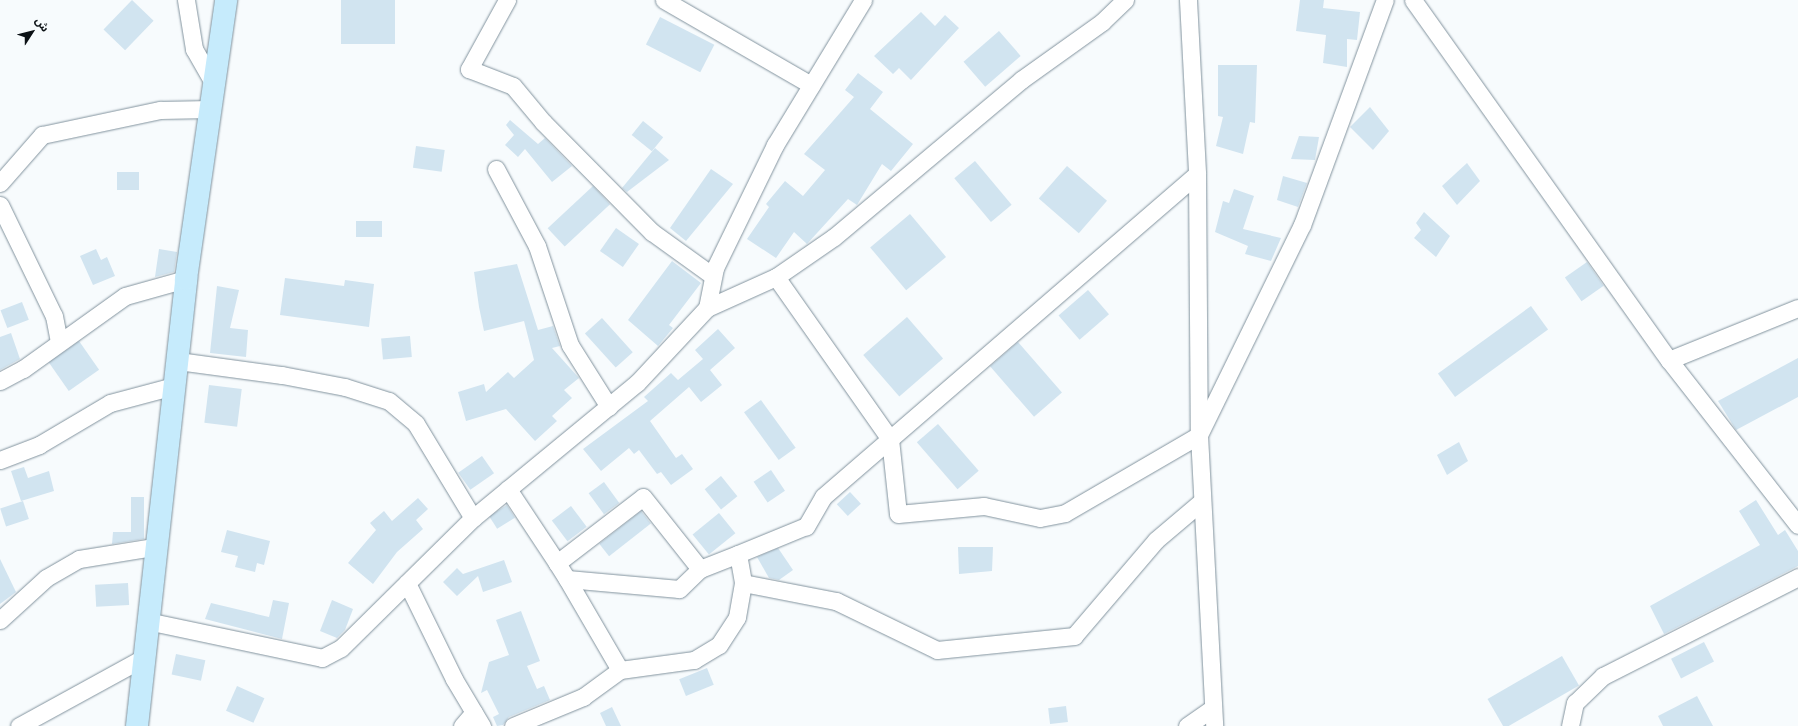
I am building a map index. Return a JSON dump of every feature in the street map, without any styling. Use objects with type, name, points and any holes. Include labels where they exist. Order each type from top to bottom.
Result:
[{"type":"street","points":[[186,0],[194,49],[214,84]]},
{"type":"street","points":[[137,726],[145,657],[154,547],[178,361],[186,279],[226,0]]},
{"type":"street","points":[[507,0],[470,69],[513,86],[543,122],[652,232],[713,276]]},
{"type":"street","points":[[664,0],[811,85]]},
{"type":"street","points":[[708,308],[713,276],[775,145],[862,0]]},
{"type":"street","points":[[147,621],[322,658],[341,648],[473,518],[637,383],[708,308],[776,278],[834,237],[1021,80],[1102,22],[1125,0]]},
{"type":"street","points":[[1188,0],[1197,174],[1199,435],[1214,726]]},
{"type":"street","points":[[776,278],[890,439],[898,514],[984,506],[1040,518],[1065,513],[1199,435],[1302,225],[1385,0]]},
{"type":"street","points":[[1413,0],[1669,360],[1798,525]]},
{"type":"street","points":[[0,183],[42,136],[160,110],[210,109]]},
{"type":"street","points":[[496,169],[537,246],[570,345],[609,407]]},
{"type":"street","points":[[567,579],[679,589],[700,569],[806,526],[823,496],[1197,174]]},
{"type":"street","points":[[0,205],[54,316],[59,341]]},
{"type":"street","points":[[0,381],[23,369],[59,341],[125,296],[186,279]]},
{"type":"street","points":[[1669,360],[1798,308]]},
{"type":"street","points":[[178,361],[289,376],[345,387],[389,401],[416,424],[473,518]]},
{"type":"street","points":[[0,460],[39,445],[110,403],[174,386]]},
{"type":"street","points":[[508,489],[567,579],[620,670]]},
{"type":"street","points":[[557,563],[644,497],[700,569]]},
{"type":"street","points":[[743,583],[836,601],[937,650],[1074,636],[1156,540],[1202,501]]},
{"type":"street","points":[[0,620],[46,578],[78,559],[154,547]]},
{"type":"street","points":[[513,726],[583,697],[620,670],[694,660],[719,645],[737,617],[743,583],[738,554]]},
{"type":"street","points":[[1570,726],[1575,703],[1603,676],[1798,577]]},
{"type":"street","points":[[407,582],[478,719],[462,726]]},
{"type":"street","points":[[19,726],[145,657]]},
{"type":"street","points":[[1187,726],[1213,708]]},
{"type":"building","points":[[132,0],[154,21],[125,50],[104,29]]},
{"type":"building","points":[[341,0],[395,0],[395,44],[341,44]]},
{"type":"building","points":[[1300,0],[1324,0],[1323,8],[1360,12],[1357,40],[1347,39],[1347,67],[1323,63],[1326,35],[1296,31]]},
{"type":"building","points":[[921,12],[935,26],[945,15],[959,28],[911,80],[899,68],[893,74],[874,56]]},
{"type":"building","points":[[660,17],[714,45],[700,72],[646,45]]},
{"type":"building","points":[[999,31],[1021,56],[985,87],[964,62]]},
{"type":"building","points":[[1218,65],[1257,65],[1255,123],[1250,122],[1243,154],[1216,146],[1223,117],[1218,116]]},
{"type":"building","points":[[858,73],[883,92],[870,109],[913,144],[891,171],[882,164],[857,205],[848,199],[807,244],[794,232],[776,258],[747,239],[769,207],[766,204],[785,181],[803,196],[825,170],[804,154],[854,97],[845,90]]},
{"type":"building","points":[[1370,107],[1389,131],[1373,150],[1350,127]]},
{"type":"building","points":[[510,120],[538,144],[545,138],[572,166],[552,182],[525,149],[518,157],[505,145],[514,135],[506,125]]},
{"type":"building","points":[[643,121],[663,137],[652,151],[632,135]]},
{"type":"building","points":[[1299,136],[1319,137],[1315,160],[1291,159]]},
{"type":"building","points":[[416,146],[445,150],[442,172],[413,168]]},
{"type":"building","points":[[655,148],[669,160],[627,192],[622,188]]},
{"type":"building","points":[[975,161],[1012,205],[991,222],[954,178]]},
{"type":"building","points":[[1467,163],[1480,181],[1457,205],[1442,186]]},
{"type":"building","points":[[1067,166],[1107,201],[1079,233],[1039,198]]},
{"type":"building","points":[[711,169],[733,184],[686,241],[670,228]]},
{"type":"building","points":[[117,172],[139,172],[139,190],[117,190]]},
{"type":"building","points":[[1283,176],[1307,183],[1298,207],[1277,200]]},
{"type":"building","points":[[593,186],[610,204],[565,247],[548,228]]},
{"type":"building","points":[[1234,189],[1254,196],[1243,229],[1281,238],[1271,261],[1245,254],[1248,246],[1215,232],[1223,201],[1229,203]]},
{"type":"building","points":[[1424,212],[1450,236],[1436,257],[1414,238],[1421,230],[1416,223]]},
{"type":"building","points":[[910,214],[946,257],[906,290],[870,247]]},
{"type":"building","points":[[356,221],[382,221],[382,237],[356,237]]},
{"type":"building","points":[[616,228],[639,244],[623,267],[600,251]]},
{"type":"building","points":[[96,249],[101,260],[107,257],[115,276],[93,285],[80,256]]},
{"type":"building","points":[[159,249],[177,252],[174,272],[155,277]]},
{"type":"building","points":[[672,261],[701,283],[669,325],[673,328],[658,346],[628,320]]},
{"type":"building","points":[[1587,262],[1604,286],[1582,301],[1565,277]]},
{"type":"building","points":[[517,264],[538,330],[553,326],[560,346],[552,348],[579,378],[564,390],[572,398],[552,416],[557,421],[535,441],[506,409],[466,421],[458,392],[484,384],[486,392],[508,372],[514,378],[534,360],[524,321],[484,331],[479,307],[474,272]]},
{"type":"building","points":[[285,278],[344,286],[345,280],[374,284],[369,327],[280,315]]},
{"type":"building","points":[[217,286],[239,290],[230,328],[248,330],[246,357],[210,353]]},
{"type":"building","points":[[1088,290],[1109,314],[1080,340],[1059,316]]},
{"type":"building","points":[[22,302],[29,320],[7,328],[1,310]]},
{"type":"building","points":[[1531,306],[1548,329],[1455,397],[1438,374]]},
{"type":"building","points":[[907,317],[943,359],[899,397],[863,355]]},
{"type":"building","points":[[602,318],[633,352],[616,368],[585,333]]},
{"type":"building","points":[[718,329],[735,348],[710,370],[722,385],[701,402],[689,387],[650,421],[676,458],[682,454],[693,469],[671,485],[661,472],[657,474],[639,450],[634,454],[629,448],[601,471],[583,449],[648,401],[644,397],[671,373],[678,380],[703,359],[695,350]]},
{"type":"building","points":[[11,333],[20,359],[0,370],[0,337]]},
{"type":"building","points":[[410,336],[412,357],[383,359],[381,339]]},
{"type":"building","points":[[79,341],[99,370],[69,391],[49,362]]},
{"type":"building","points":[[1018,342],[1062,393],[1034,417],[990,366]]},
{"type":"building","points":[[1798,358],[1798,397],[1736,430],[1718,401]]},
{"type":"building","points":[[209,385],[242,389],[237,427],[204,423]]},
{"type":"building","points":[[761,400],[796,448],[779,460],[744,412]]},
{"type":"building","points":[[938,424],[979,471],[958,489],[917,442]]},
{"type":"building","points":[[1459,442],[1468,461],[1447,475],[1437,455]]},
{"type":"building","points":[[482,456],[494,473],[470,490],[458,473]]},
{"type":"building","points":[[24,467],[28,478],[49,471],[54,491],[21,501],[11,471]]},
{"type":"building","points":[[771,470],[785,491],[768,502],[754,482]]},
{"type":"building","points":[[721,476],[737,496],[721,509],[705,489]]},
{"type":"building","points":[[604,482],[619,503],[604,514],[589,493]]},
{"type":"building","points":[[850,492],[861,504],[848,516],[837,504]]},
{"type":"building","points":[[131,497],[144,497],[144,539],[112,544],[113,532],[131,532]]},
{"type":"building","points":[[418,498],[428,509],[416,520],[423,529],[397,552],[373,584],[348,563],[376,530],[370,523],[384,511],[392,521]]},
{"type":"building","points":[[1756,500],[1778,535],[1785,530],[1798,551],[1798,566],[1664,634],[1650,606],[1760,545],[1739,511]]},
{"type":"building","points":[[23,501],[29,519],[6,526],[0,508]]},
{"type":"building","points":[[507,505],[515,518],[497,529],[489,516]]},
{"type":"building","points":[[571,506],[587,527],[567,541],[552,520]]},
{"type":"building","points":[[641,511],[651,524],[609,556],[599,544]]},
{"type":"building","points":[[719,513],[735,533],[709,555],[693,534]]},
{"type":"building","points":[[227,530],[270,541],[264,565],[257,563],[255,572],[235,567],[238,556],[221,552]]},
{"type":"building","points":[[958,547],[993,547],[992,571],[959,574]]},
{"type":"building","points":[[778,548],[793,570],[779,580],[769,578],[757,557]]},
{"type":"building","points":[[0,559],[16,592],[0,604]]},
{"type":"building","points":[[504,560],[512,582],[483,592],[478,576],[457,596],[443,582],[457,568],[463,574]]},
{"type":"building","points":[[128,583],[129,605],[96,607],[95,585]]},
{"type":"building","points":[[273,600],[289,603],[282,639],[205,619],[211,603],[269,617]]},
{"type":"building","points":[[332,600],[353,609],[345,630],[337,638],[320,631]]},
{"type":"building","points":[[521,611],[540,661],[527,666],[537,689],[544,686],[550,700],[509,717],[503,725],[497,726],[493,717],[499,714],[487,690],[481,693],[489,662],[509,655],[496,620]]},
{"type":"building","points":[[1704,642],[1714,662],[1681,678],[1671,659]]},
{"type":"building","points":[[176,654],[205,660],[201,681],[172,675]]},
{"type":"building","points":[[1562,656],[1579,685],[1509,726],[1503,726],[1488,699]]},
{"type":"building","points":[[707,668],[714,685],[686,696],[679,679]]},
{"type":"building","points":[[237,686],[264,698],[253,723],[226,711]]},
{"type":"building","points":[[1697,696],[1713,726],[1663,726],[1658,716]]},
{"type":"building","points":[[1066,706],[1068,722],[1050,724],[1048,708]]},
{"type":"building","points":[[612,707],[621,726],[606,726],[600,713]]}]
